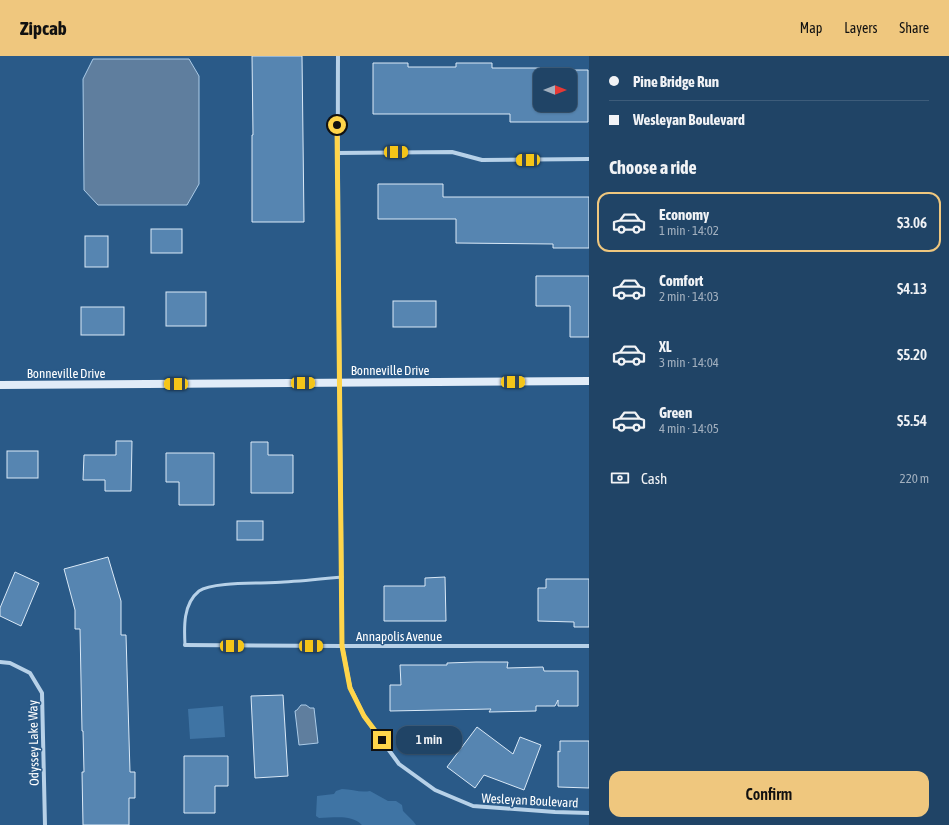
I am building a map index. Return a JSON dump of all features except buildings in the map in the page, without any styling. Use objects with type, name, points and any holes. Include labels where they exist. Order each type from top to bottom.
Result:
[{"type":"street","name":"Wesleyan Boulevard","points":[[338,56],[337,153],[342,646],[350,688],[364,716],[399,764],[435,790],[473,806],[589,813]]},
{"type":"street","points":[[337,153],[452,152],[482,160],[589,159]]},
{"type":"street","name":"Bonneville Drive","points":[[0,385],[589,381]]},
{"type":"street","name":"Annapolis Avenue","points":[[185,645],[589,646]]},
{"type":"street","name":"Odyssey Lake Way","points":[[0,662],[10,662],[30,673],[42,693],[45,825]]},
{"type":"lane","points":[[185,645],[184,624],[190,602],[200,591],[220,585],[282,583],[342,577]]},
{"type":"shaded area","points":[[93,59],[189,59],[199,76],[199,184],[187,205],[98,205],[84,190],[83,79]]},
{"type":"shaded area","points":[[301,705],[314,708],[318,743],[299,745],[295,711]]},
{"type":"shaded area","points":[[223,706],[225,737],[190,739],[188,709]]},
{"type":"shaded area","points":[[342,789],[363,792],[370,791],[388,801],[396,801],[402,805],[403,811],[416,825],[362,825],[353,819],[348,818],[319,818],[316,816],[317,796],[334,794],[336,791]]},
{"type":"route","points":[[337,125],[342,646],[350,688],[364,716],[382,740]]}]
